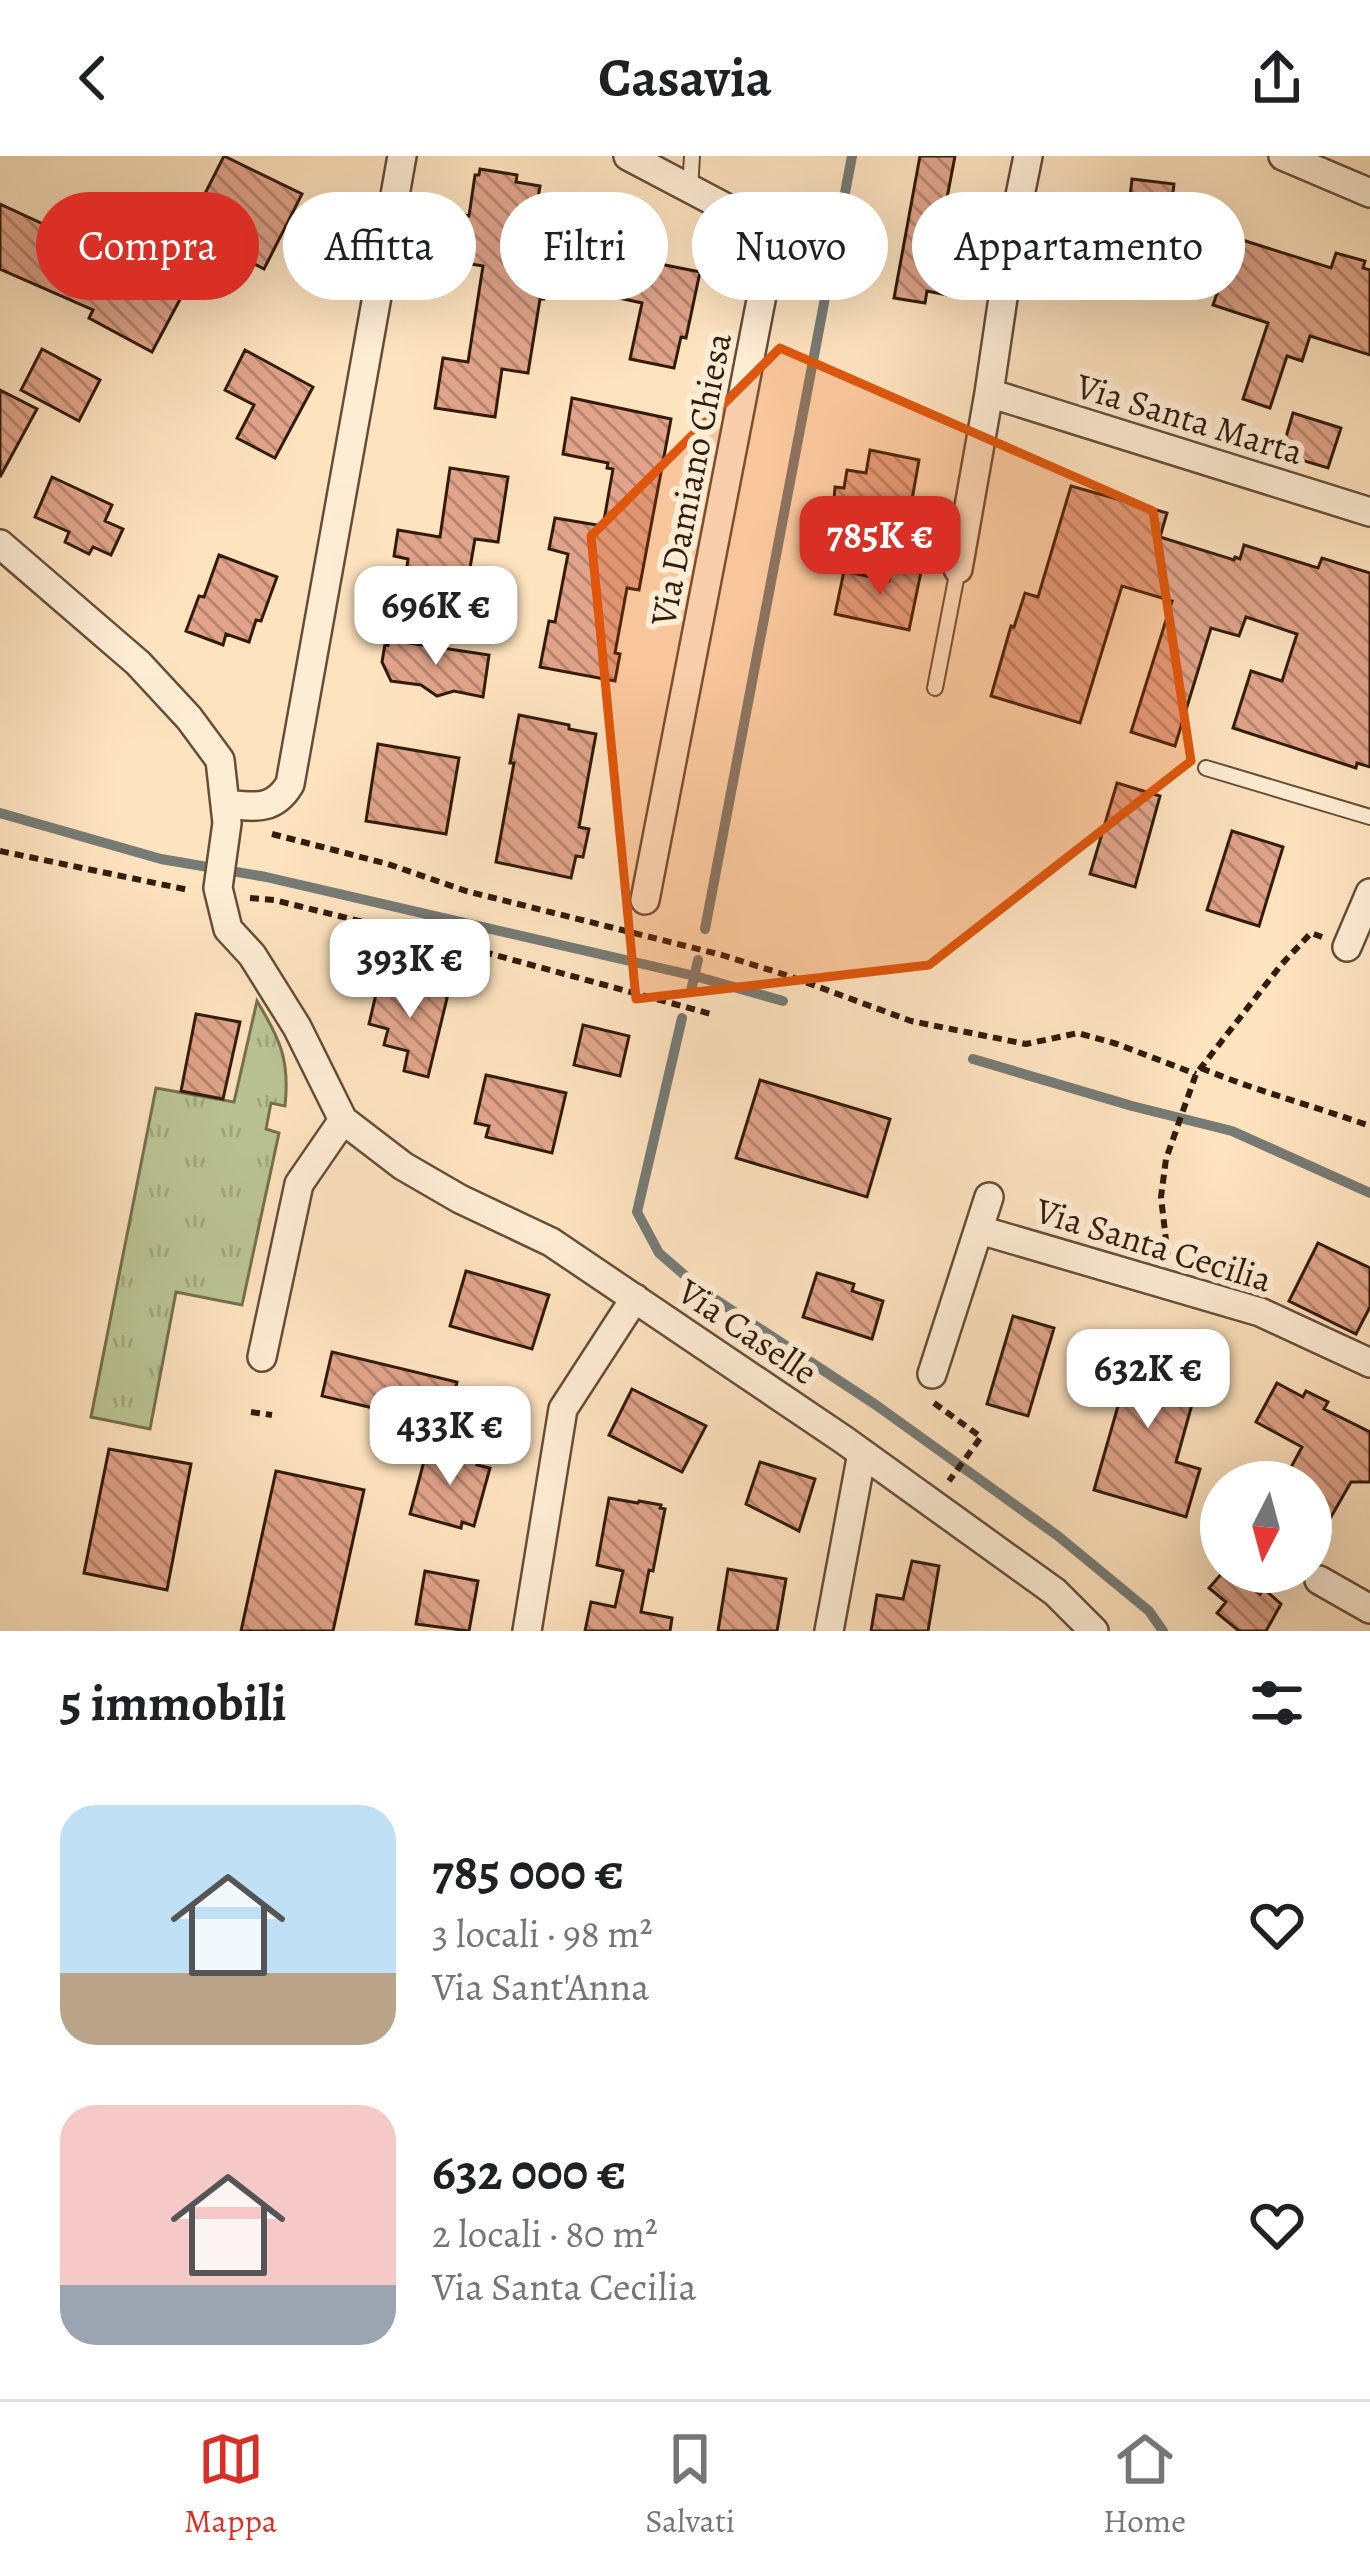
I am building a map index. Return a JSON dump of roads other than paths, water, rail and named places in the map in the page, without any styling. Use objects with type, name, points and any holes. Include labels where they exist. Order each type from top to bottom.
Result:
[{"type":"street","points":[[0,544],[138,663],[189,718],[220,760],[226,822],[281,799],[290,784],[402,156]]},
{"type":"street","name":"Via Damiano Chiesa","points":[[628,156],[774,233],[645,900]]},
{"type":"street","points":[[958,569],[1028,156]]},
{"type":"street","points":[[1283,156],[1370,193]]},
{"type":"street","name":"Via Santa Marta","points":[[989,393],[1370,512]]},
{"type":"street","name":"Via Caselle","points":[[226,822],[219,892],[228,929],[252,955],[296,1028],[343,1120],[403,1166],[550,1242],[635,1298],[1055,1592],[1094,1631]]},
{"type":"street","points":[[1347,947],[1370,893]]},
{"type":"street","points":[[262,1357],[299,1184],[343,1120]]},
{"type":"street","name":"Via Santa Cecilia","points":[[932,1374],[989,1197]]},
{"type":"street","name":"Via Santa Cecilia","points":[[980,1230],[1260,1312],[1370,1363]]},
{"type":"street","points":[[527,1631],[563,1409],[635,1298]]},
{"type":"street","points":[[829,1631],[862,1453]]},
{"type":"street","points":[[1332,1587],[1370,1609]]},
{"type":"lane","points":[[690,189],[692,156]]},
{"type":"lane","points":[[935,688],[958,569]]},
{"type":"lane","points":[[1206,768],[1370,817]]},
{"type":"waterway","points":[[705,929],[852,156]]},
{"type":"waterway","points":[[0,813],[161,859],[266,877],[695,976],[783,1001]]},
{"type":"waterway","points":[[691,991],[698,960]]},
{"type":"waterway","points":[[682,1018],[637,1212],[659,1253],[704,1292],[876,1405],[1058,1536],[1149,1611],[1163,1631]]},
{"type":"waterway","points":[[973,1059],[1232,1131],[1370,1193]]}]
